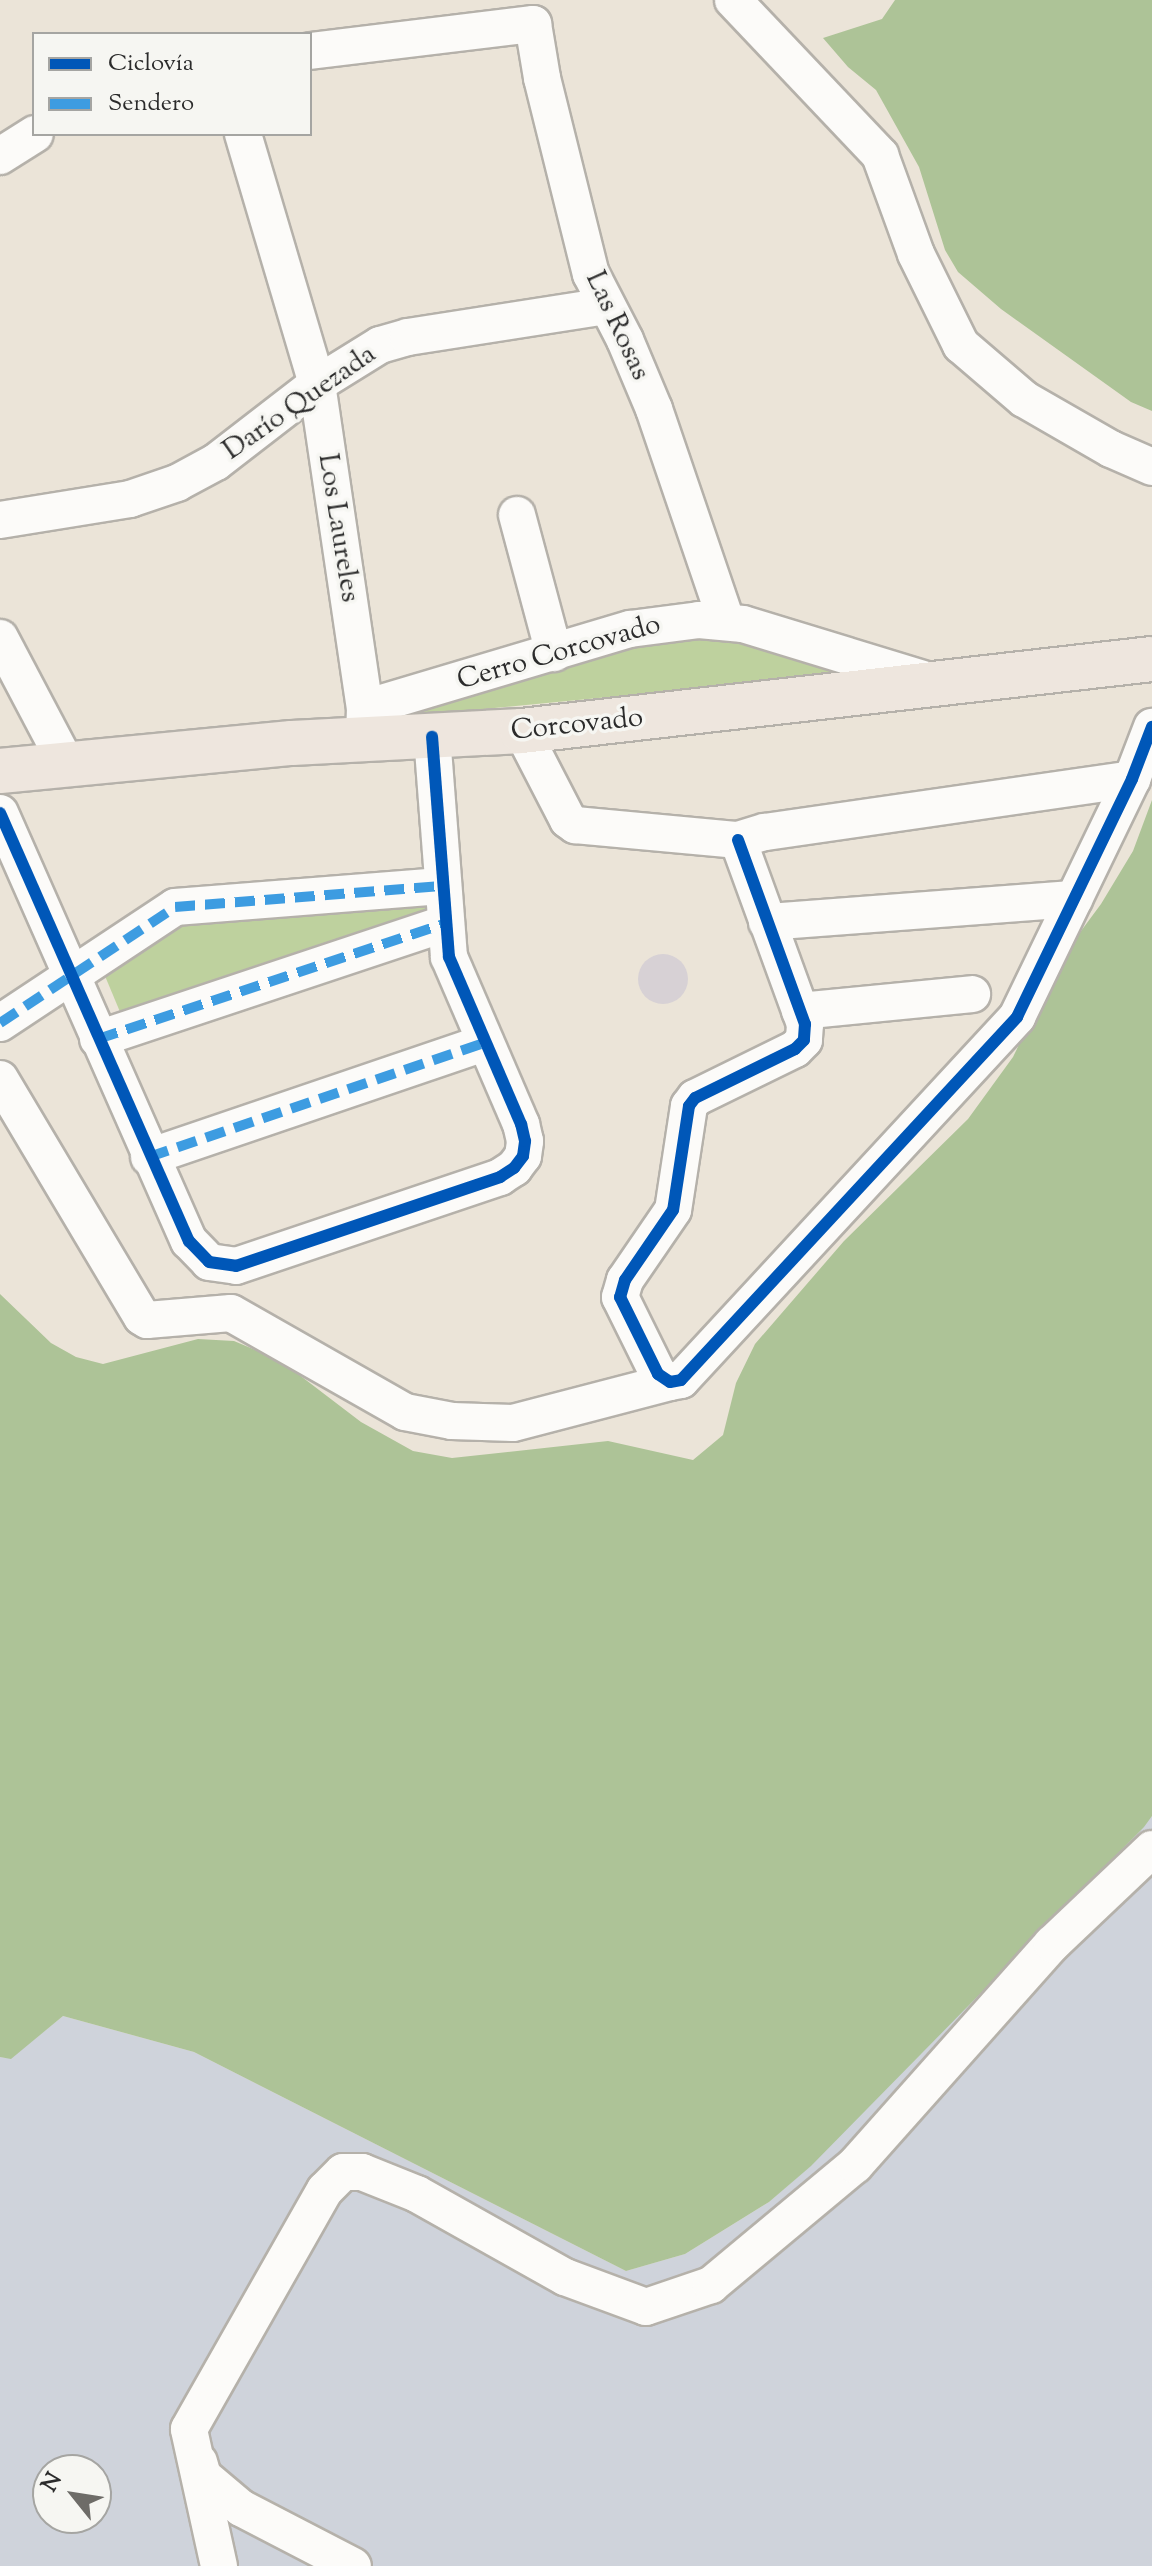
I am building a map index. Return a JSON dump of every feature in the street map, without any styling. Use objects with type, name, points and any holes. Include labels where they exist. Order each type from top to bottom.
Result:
[{"type":"main road","name":"Corcovado","points":[[0,771],[292,743],[365,724],[432,737],[522,731],[1152,659]]},
{"type":"street","points":[[733,0],[880,155],[916,254],[961,345],[1024,399],[1111,449],[1152,467]]},
{"type":"street","name":"Las Rosas","points":[[312,51],[533,24],[583,245],[605,306],[625,340],[676,463],[726,621]]},
{"type":"street","points":[[0,156],[32,136]]},
{"type":"street","name":"Los Laureles","points":[[244,136],[317,384],[365,724]]},
{"type":"street","name":"Darío Quezada","points":[[0,520],[130,499],[177,483],[216,462],[317,384],[366,351],[394,340],[605,306]]},
{"type":"street","points":[[517,515],[554,653]]},
{"type":"street","name":"Cerro Corcovado","points":[[365,724],[554,653],[651,624],[726,621],[938,684]]},
{"type":"street","points":[[0,638],[67,765]]},
{"type":"street","points":[[0,1079],[139,1313],[152,1321],[220,1311],[231,1313],[405,1412],[452,1421],[513,1423],[681,1380],[1017,1017],[1132,779],[1152,727]]},
{"type":"street","points":[[522,731],[568,820],[575,825],[738,840],[765,832],[1132,779]]},
{"type":"street","points":[[0,813],[149,1157],[197,1252],[209,1262],[227,1267],[260,1259],[500,1177],[514,1168],[523,1156],[523,1132],[453,970],[444,924],[432,737]]},
{"type":"street","points":[[670,1382],[658,1374],[620,1297],[621,1288],[673,1210],[689,1106],[695,1098],[801,1045],[805,1024],[738,840]]},
{"type":"street","points":[[0,1023],[175,907],[441,886]]},
{"type":"street","points":[[767,922],[1074,899]]},
{"type":"street","points":[[98,1039],[444,924]]},
{"type":"street","points":[[800,1011],[972,994]]},
{"type":"street","points":[[149,1157],[483,1043]]},
{"type":"street","points":[[219,2566],[189,2429],[325,2190],[343,2172],[362,2172],[417,2194],[565,2277],[646,2307],[711,2285],[855,2165],[1052,1944],[1152,1849]]},
{"type":"street","points":[[189,2429],[203,2476],[241,2508],[353,2566]]},
{"type":"shaded area","points":[[1152,1816],[1152,2566],[0,2566],[0,2057],[11,2058],[63,2016],[194,2052],[626,2271],[685,2254],[769,2202],[810,2166]]},
{"type":"green space","points":[[895,0],[1152,0],[1152,411],[1131,402],[1001,309],[958,272],[945,250],[919,167],[876,90],[848,67],[823,38],[882,19]]},
{"type":"green space","points":[[698,629],[869,672],[401,717],[406,710]]},
{"type":"green space","points":[[1152,800],[1152,1816],[1144,1827],[811,2166],[769,2202],[685,2254],[626,2271],[194,2052],[63,2016],[11,2059],[0,2057],[0,1294],[51,1343],[76,1357],[103,1364],[198,1339],[234,1341],[281,1361],[361,1422],[413,1451],[452,1458],[608,1441],[693,1460],[723,1435],[736,1383],[755,1344],[844,1241],[968,1119],[1013,1057],[1061,958],[1101,904],[1133,851]]},
{"type":"green space","points":[[429,891],[433,911],[123,1019],[105,976],[111,961],[186,909]]},
{"type":"building","points":[[653,955],[673,955],[687,969],[687,989],[673,1003],[653,1003],[639,989],[639,969]]},
{"type":"marked path","points":[[0,1023],[175,907],[441,886]]},
{"type":"marked path","points":[[98,1039],[444,924]]},
{"type":"marked path","points":[[149,1157],[483,1043]]},
{"type":"cycle path","points":[[738,840],[805,1024],[804,1040],[795,1049],[695,1098],[689,1106],[673,1210],[625,1280],[620,1297],[658,1374],[670,1382],[681,1380],[1017,1017],[1132,779],[1152,727]]},
{"type":"cycle path","points":[[0,813],[189,1241],[209,1262],[236,1266],[500,1177],[514,1168],[523,1156],[525,1141],[521,1124],[449,957],[432,737]]}]
